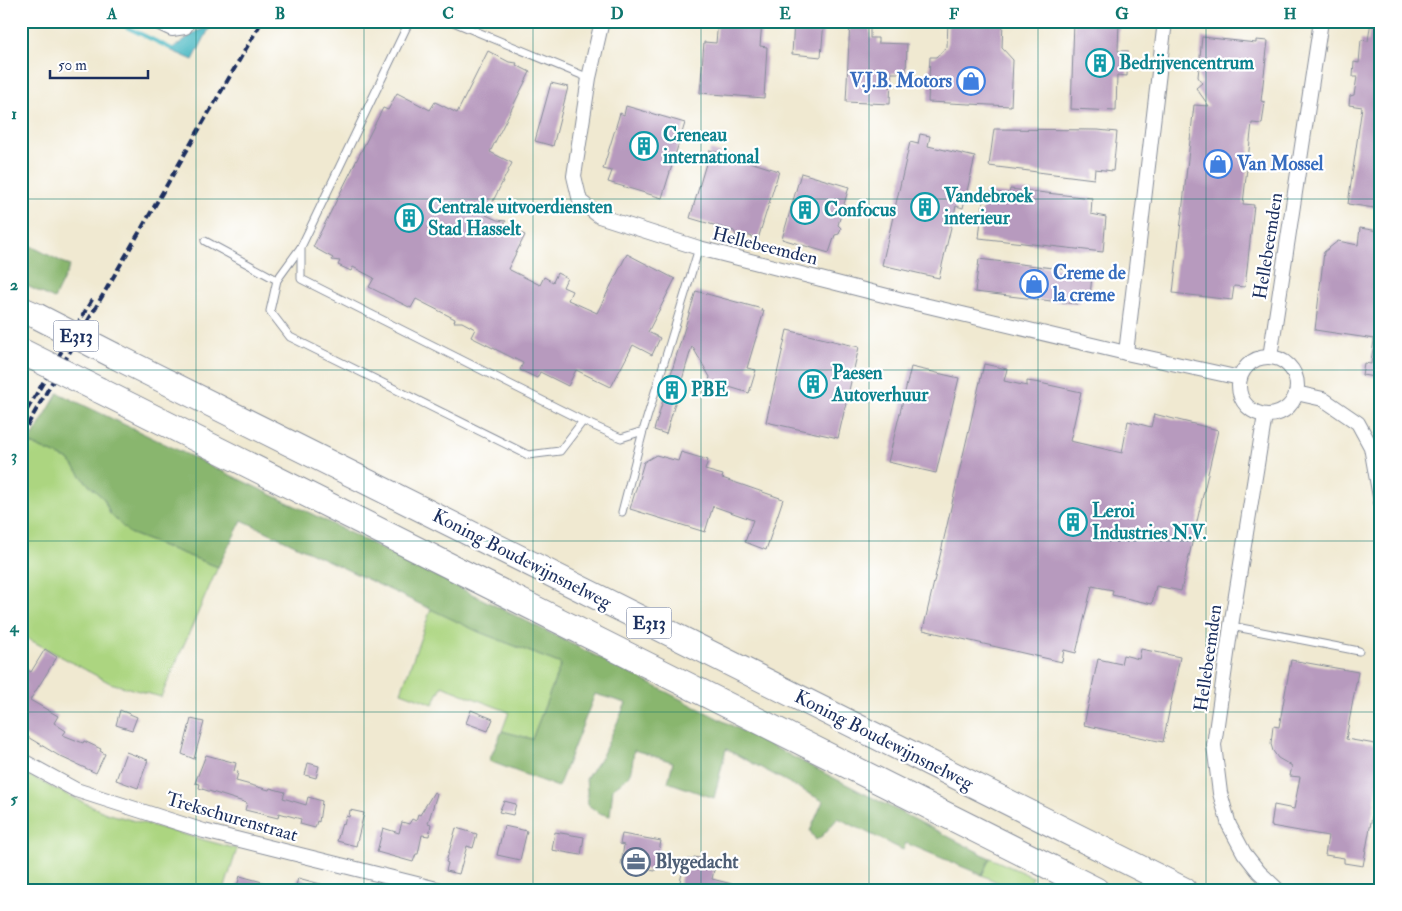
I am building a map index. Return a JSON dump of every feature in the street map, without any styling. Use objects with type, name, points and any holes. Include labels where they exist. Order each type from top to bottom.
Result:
[{"type":"highway","name":"Koning Boudewijnsnelweg","points":[[29,313],[1184,890]]},
{"type":"highway","name":"Koning Boudewijnsnelweg","points":[[21,351],[1096,890]]},
{"type":"street","points":[[155,21],[172,29],[184,27],[188,21]]},
{"type":"street","name":"Hellebeemden","points":[[602,21],[590,78],[574,176],[580,200],[600,216],[699,248],[902,300],[1240,378]]},
{"type":"street","points":[[1126,353],[1165,21]]},
{"type":"street","name":"Hellebeemden","points":[[1270,357],[1321,21]]},
{"type":"street","points":[[1270,357],[1282,360],[1292,369],[1297,380],[1296,393],[1290,405],[1279,413],[1265,415],[1253,411],[1244,402],[1239,390],[1240,378],[1244,369],[1251,362],[1260,358],[1270,357]]},
{"type":"street","points":[[1296,393],[1323,398],[1358,423],[1370,447],[1381,502]]},
{"type":"street","name":"Hellebeemden","points":[[1265,415],[1214,744],[1220,793],[1229,825],[1244,853],[1259,872],[1278,890]]},
{"type":"street","name":"Trekschurenstraat","points":[[21,760],[76,790],[204,831],[441,890]]},
{"type":"lane","points":[[417,21],[408,24],[301,247],[277,280],[270,311],[290,337],[528,455],[560,451],[582,421]]},
{"type":"lane","points":[[452,21],[590,78]]},
{"type":"lane","points":[[205,241],[277,280]]},
{"type":"lane","points":[[301,247],[301,279],[582,421],[620,438],[643,430]]},
{"type":"lane","points":[[622,512],[643,430],[699,248]]},
{"type":"lane","points":[[1231,626],[1359,651]]},
{"type":"green space","points":[[21,241],[70,266],[54,299],[21,283]]},
{"type":"green space","points":[[58,393],[312,514],[608,662],[990,858],[982,875],[906,843],[903,850],[838,818],[816,840],[810,831],[823,801],[726,749],[714,798],[668,782],[673,762],[634,750],[630,773],[613,788],[610,816],[599,813],[588,805],[586,778],[602,756],[626,703],[595,694],[558,787],[489,761],[502,731],[532,739],[561,664],[479,632],[242,520],[218,567],[129,533],[110,514],[104,499],[86,482],[69,460],[29,443]]},
{"type":"green space","points":[[29,443],[69,460],[86,482],[104,499],[110,514],[129,533],[218,567],[161,697],[110,683],[21,635],[21,456]]},
{"type":"green space","points":[[431,609],[479,632],[561,664],[532,739],[502,731],[509,712],[442,686],[433,704],[401,692]]},
{"type":"green space","points":[[21,771],[106,813],[237,849],[224,890],[21,890]]},
{"type":"green space","points":[[990,858],[1033,877],[1027,890],[1014,890],[982,875]]},
{"type":"water","points":[[210,27],[193,60],[170,50],[197,31]]},
{"type":"building","points":[[718,21],[762,21],[760,46],[767,47],[764,98],[700,93],[704,42],[716,43]]},
{"type":"building","points":[[794,21],[824,21],[821,57],[792,54]]},
{"type":"building","points":[[850,21],[870,21],[870,38],[878,38],[878,43],[907,44],[906,73],[891,73],[890,104],[846,102]]},
{"type":"building","name":"V.J.B. Motors","points":[[948,21],[1003,21],[1002,48],[1013,60],[1011,106],[928,102],[930,57],[936,57],[947,47]]},
{"type":"building","name":"Bedrijvencentrum","points":[[1074,21],[1119,21],[1118,51],[1128,51],[1127,76],[1117,75],[1116,111],[1071,109]]},
{"type":"building","points":[[1371,21],[1381,21],[1381,209],[1348,204],[1362,107],[1349,105],[1350,96],[1354,95],[1357,77],[1353,77],[1354,62],[1359,63],[1361,40],[1368,41]]},
{"type":"building","name":"Van Mossel","points":[[1202,37],[1256,43],[1256,40],[1268,41],[1261,101],[1265,102],[1262,124],[1252,123],[1243,204],[1254,205],[1245,287],[1234,286],[1232,300],[1173,293],[1194,105],[1209,106],[1196,88],[1202,83],[1198,77]]},
{"type":"building","name":"Centrale uitvoerdiensten Stad Hasselt","points":[[488,51],[509,62],[517,63],[516,65],[530,72],[490,152],[512,163],[486,215],[497,220],[506,221],[504,224],[525,235],[508,269],[540,285],[544,277],[553,282],[557,273],[567,278],[563,287],[572,291],[568,300],[597,313],[627,254],[675,279],[648,332],[660,338],[652,355],[633,345],[611,387],[576,370],[568,386],[540,372],[537,378],[520,370],[523,363],[471,337],[475,329],[462,322],[454,322],[455,319],[416,299],[411,308],[369,287],[374,278],[353,267],[351,271],[338,265],[340,261],[332,260],[333,258],[313,247],[383,108],[388,110],[397,93],[430,110],[435,102],[457,113]]},
{"type":"building","points":[[551,83],[568,87],[553,146],[535,141]]},
{"type":"building","name":"Creneau international","points":[[626,106],[685,123],[662,198],[608,182],[612,171],[603,169],[620,113],[624,115]]},
{"type":"building","points":[[994,129],[1098,130],[1117,132],[1113,171],[1095,169],[1094,179],[989,166]]},
{"type":"building","name":"Vandebroek interieur","points":[[920,134],[930,136],[928,146],[975,157],[963,208],[956,206],[939,278],[882,265],[910,142],[918,144]]},
{"type":"building","points":[[710,150],[779,171],[758,239],[744,234],[737,238],[734,231],[690,218]]},
{"type":"building","points":[[801,173],[849,187],[838,225],[841,228],[839,234],[835,235],[829,253],[782,239]]},
{"type":"building","points":[[1010,189],[1092,198],[1091,214],[1106,217],[1103,252],[979,238],[984,192],[1009,194]]},
{"type":"building","points":[[1360,228],[1379,231],[1378,240],[1381,241],[1381,340],[1315,330],[1324,252],[1338,241],[1358,245]]},
{"type":"building","name":"Creme de la creme","points":[[979,259],[1086,272],[1085,275],[1092,276],[1090,296],[1077,304],[975,292]]},
{"type":"building","name":"PBE","points":[[696,291],[764,311],[747,368],[756,370],[749,393],[709,381],[710,377],[692,346],[666,434],[654,430]]},
{"type":"building","name":"Paesen Autoverhuur","points":[[787,330],[859,347],[838,438],[766,422]]},
{"type":"building","points":[[1374,340],[1381,340],[1381,378],[1362,375],[1364,363],[1371,364]]},
{"type":"building","name":"Leroi Industries N.V.","points":[[984,364],[1007,369],[1004,381],[1027,386],[1027,381],[1081,392],[1070,441],[1122,453],[1128,421],[1151,427],[1154,414],[1218,430],[1181,591],[1156,586],[1152,604],[1112,595],[1113,590],[1092,586],[1076,653],[1064,650],[1062,662],[923,630]]},
{"type":"building","points":[[911,367],[959,378],[936,473],[888,462]]},
{"type":"building","points":[[681,452],[708,460],[705,470],[723,475],[722,478],[783,499],[766,550],[745,542],[753,520],[713,506],[705,532],[630,509],[644,462],[656,455],[678,461]]},
{"type":"building","points":[[45,649],[57,657],[30,700],[58,716],[54,723],[66,731],[63,735],[83,743],[84,741],[101,749],[100,751],[105,754],[96,773],[61,757],[21,733],[21,666],[31,672]]},
{"type":"building","points":[[1141,649],[1180,657],[1163,742],[1084,725],[1098,659],[1121,664],[1123,655],[1139,659]]},
{"type":"building","points":[[1291,660],[1358,672],[1346,739],[1381,745],[1381,767],[1363,866],[1344,863],[1344,858],[1325,855],[1328,836],[1271,826],[1274,805],[1294,809],[1300,777],[1290,776],[1292,766],[1278,758],[1271,744],[1273,726],[1279,727]]},
{"type":"building","points":[[120,710],[137,717],[132,730],[116,725]]},
{"type":"building","points":[[471,710],[493,719],[488,731],[466,723]]},
{"type":"building","points":[[191,719],[204,722],[194,759],[182,754]]},
{"type":"building","points":[[126,752],[148,760],[138,788],[116,780]]},
{"type":"building","points":[[206,755],[236,763],[234,771],[238,772],[236,781],[269,790],[270,788],[285,792],[283,798],[306,805],[308,797],[322,801],[319,822],[317,821],[315,828],[300,824],[301,819],[279,813],[278,818],[245,810],[247,803],[199,788],[200,784],[195,783]]},
{"type":"building","points":[[308,763],[319,766],[316,778],[305,775]]},
{"type":"building","points":[[434,792],[437,794],[428,823],[431,824],[429,836],[422,835],[418,854],[416,854],[413,862],[377,852],[383,828],[399,833],[402,822],[409,824],[412,819],[416,821],[418,814],[420,815]]},
{"type":"building","points":[[504,801],[516,804],[513,815],[499,812]]},
{"type":"building","points":[[350,810],[364,813],[356,846],[337,841],[342,823],[344,824],[346,816],[349,817]]},
{"type":"building","points":[[504,826],[527,831],[520,860],[497,855]]},
{"type":"building","points":[[456,828],[477,834],[473,848],[467,846],[459,874],[446,871],[448,863],[446,862]]},
{"type":"building","points":[[555,832],[584,837],[581,855],[552,850]]},
{"type":"building","points":[[622,834],[661,841],[655,871],[621,865],[624,845],[620,844]]},
{"type":"building","points":[[694,857],[713,861],[712,879],[740,886],[739,890],[678,890],[684,865],[687,866],[688,859],[693,860]]},
{"type":"building","points":[[240,876],[277,886],[276,890],[236,890]]},
{"type":"building","points":[[298,878],[328,886],[327,890],[295,890]]},
{"type":"waterway","points":[[114,21],[172,49]]},
{"type":"waterway","points":[[205,28],[209,21]]},
{"type":"railway","points":[[21,436],[262,21]]},
{"type":"railway","points":[[21,420],[93,298]]},
{"type":"place","name":"Bedrijvencentrum","points":[[1100,63]]},
{"type":"place","name":"V.J.B. Motors","points":[[971,81]]},
{"type":"place","name":"Creneau international","points":[[644,146]]},
{"type":"place","name":"Van Mossel","points":[[1218,164]]},
{"type":"place","name":"Vandebroek interieur","points":[[925,207]]},
{"type":"place","name":"Confocus","points":[[805,210]]},
{"type":"place","name":"Centrale uitvoerdiensten Stad Hasselt","points":[[409,218]]},
{"type":"place","name":"Creme de la creme","points":[[1034,284]]},
{"type":"place","name":"Paesen Autoverhuur","points":[[813,384]]},
{"type":"place","name":"PBE","points":[[672,390]]},
{"type":"place","name":"Leroi Industries N.V.","points":[[1073,522]]},
{"type":"place","name":"Blygedacht","points":[[636,862]]}]
